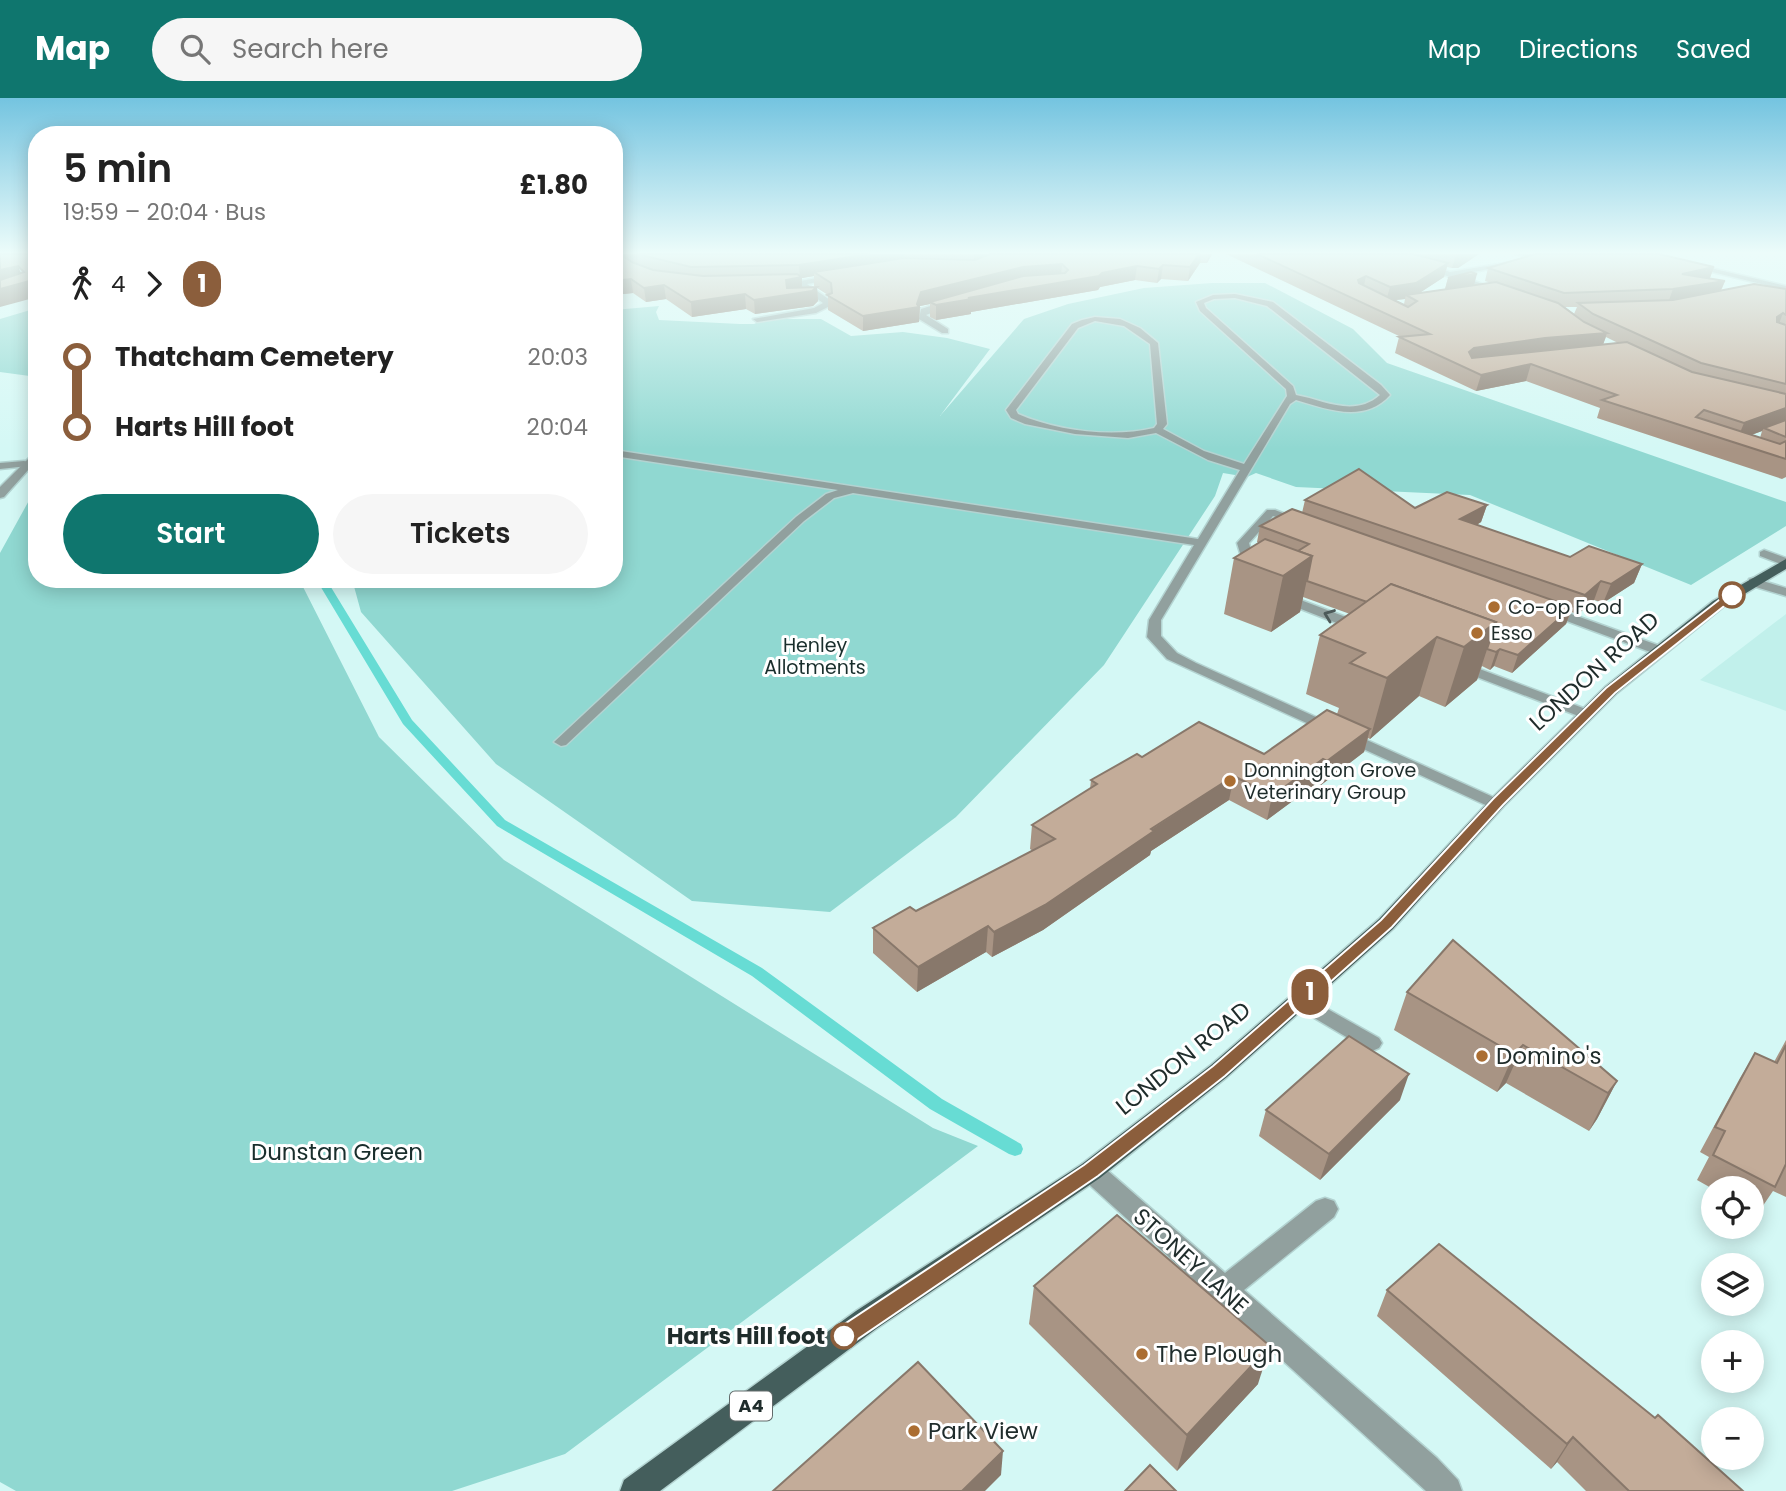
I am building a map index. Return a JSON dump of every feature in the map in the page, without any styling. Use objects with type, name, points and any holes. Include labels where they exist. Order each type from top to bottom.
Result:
[{"type":"main road","name":"LONDON ROAD","points":[[635,1491],[866,1320],[1091,1171],[1219,1071],[1386,924],[1496,804],[1586,714],[1658,650],[1718,604],[1786,563]]},
{"type":"street","points":[[923,319],[945,331]]},
{"type":"street","points":[[920,326],[931,323]]},
{"type":"street","points":[[0,494],[28,461]]},
{"type":"street","points":[[0,466],[24,464]]},
{"type":"street","name":"STONEY LANE","points":[[1091,1171],[1426,1469],[1447,1491]]},
{"type":"street","points":[[1223,1290],[1325,1209]]},
{"type":"lane","points":[[1214,319],[1290,388],[1292,397],[1155,620],[1154,637],[1160,646],[1191,666],[1496,804]]},
{"type":"lane","points":[[1292,319],[1378,387],[1385,396],[1371,406],[1339,409],[1292,397]]},
{"type":"lane","points":[[1123,436],[1157,429],[1162,424],[1154,344],[1143,333],[1119,321],[1095,320],[1080,323],[1073,328],[1011,412],[1028,422],[1123,436],[1181,443]]},
{"type":"lane","points":[[1157,429],[1224,464],[1247,468]]},
{"type":"lane","points":[[623,454],[1203,543]]},
{"type":"lane","points":[[561,741],[800,519],[830,496],[855,490]]},
{"type":"lane","points":[[1311,526],[1271,512],[1243,542],[1262,589],[1371,632]]},
{"type":"lane","points":[[1763,554],[1786,563]]},
{"type":"lane","points":[[1753,582],[1786,592]]},
{"type":"lane","points":[[1532,605],[1658,650]]},
{"type":"lane","points":[[1448,661],[1586,714]]},
{"type":"lane","points":[[1301,1001],[1372,1042]]},
{"type":"shaded area","points":[[1786,614],[1786,711],[1700,680]]},
{"type":"green space","points":[[0,319],[28,319],[28,376],[0,372]]},
{"type":"green space","name":"Henley Allotments","points":[[623,319],[754,324],[765,319],[821,319],[851,336],[903,332],[947,338],[990,349],[940,416],[1024,319],[1334,319],[1353,329],[1387,363],[1786,502],[1786,526],[1691,585],[1470,495],[1296,487],[1256,473],[1247,477],[1223,473],[1215,496],[1104,665],[956,817],[830,912],[692,901],[496,764],[361,612],[354,588],[623,588]]},
{"type":"green space","name":"Dunstan Green","points":[[28,502],[28,588],[304,588],[379,737],[504,860],[933,1128],[978,1146],[565,1454],[452,1491],[16,1491],[0,1482],[0,553]]},
{"type":"building","points":[[1398,319],[1580,319],[1607,333],[1545,338],[1474,348],[1469,352],[1472,358],[1627,342],[1692,372],[1786,394],[1786,408],[1744,423],[1704,410],[1696,417],[1780,444],[1786,441],[1786,459],[1602,400],[1617,395],[1531,364],[1481,375],[1399,337],[1430,334]]},
{"type":"building","points":[[1604,319],[1777,319],[1777,322],[1786,325],[1786,384],[1701,363]]},
{"type":"building","points":[[1786,420],[1786,437],[1764,428]]},
{"type":"building","points":[[1359,469],[1415,508],[1447,492],[1487,505],[1460,519],[1570,557],[1589,546],[1642,564],[1611,584],[1601,581],[1585,595],[1305,500]]},
{"type":"building","points":[[1292,509],[1572,607],[1518,655],[1500,649],[1496,652],[1487,649],[1496,622],[1391,584],[1367,602],[1307,581],[1312,556],[1298,551],[1309,544],[1260,526]]},
{"type":"building","points":[[1265,539],[1312,556],[1283,576],[1234,558]]},
{"type":"building","points":[[1391,584],[1496,622],[1464,647],[1437,637],[1387,678],[1350,663],[1365,653],[1320,635]]},
{"type":"building","points":[[1327,710],[1370,729],[1327,761],[1323,759],[1272,796],[1234,776],[1151,829],[1154,831],[1045,905],[994,932],[988,926],[918,967],[873,928],[910,907],[916,911],[1055,839],[1032,825],[1097,784],[1091,780],[1137,754],[1142,757],[1199,722],[1264,754]]},
{"type":"building","points":[[1453,940],[1617,1081],[1608,1093],[1523,1045],[1514,1054],[1407,992]]},
{"type":"building","points":[[1349,1036],[1409,1074],[1329,1154],[1266,1110]]},
{"type":"building","points":[[1786,1045],[1786,1164],[1775,1187],[1764,1181],[1764,1176],[1754,1176],[1713,1155],[1725,1131],[1715,1127],[1755,1053],[1777,1063]]},
{"type":"building","name":"The Plough","points":[[1117,1215],[1270,1346],[1187,1435],[1034,1286]]},
{"type":"building","points":[[1439,1244],[1655,1418],[1658,1415],[1701,1453],[1701,1470],[1720,1470],[1743,1491],[1629,1491],[1573,1437],[1567,1444],[1387,1290]]},
{"type":"building","name":"Park View","points":[[918,1362],[1003,1451],[962,1491],[773,1491]]},
{"type":"building","points":[[1150,1465],[1176,1491],[1125,1491]]},
{"type":"waterway","points":[[326,588],[407,722],[501,823],[757,972],[936,1104],[1015,1149]]},
{"type":"bus line","name":"1","points":[[844,1336],[1091,1171],[1219,1071],[1386,924],[1498,802],[1611,690],[1658,650],[1732,595]]},
{"type":"place","name":"Co-op Food","points":[[1494,607]]},
{"type":"place","name":"Esso","points":[[1477,633]]},
{"type":"place","name":"Donnington Grove Veterinary Group","points":[[1230,781]]},
{"type":"place","name":"Domino's","points":[[1482,1056]]},
{"type":"place","name":"Harts Hill foot","points":[[844,1336]]},
{"type":"place","name":"The Plough","points":[[1142,1354]]},
{"type":"place","name":"Park View","points":[[914,1431]]}]
